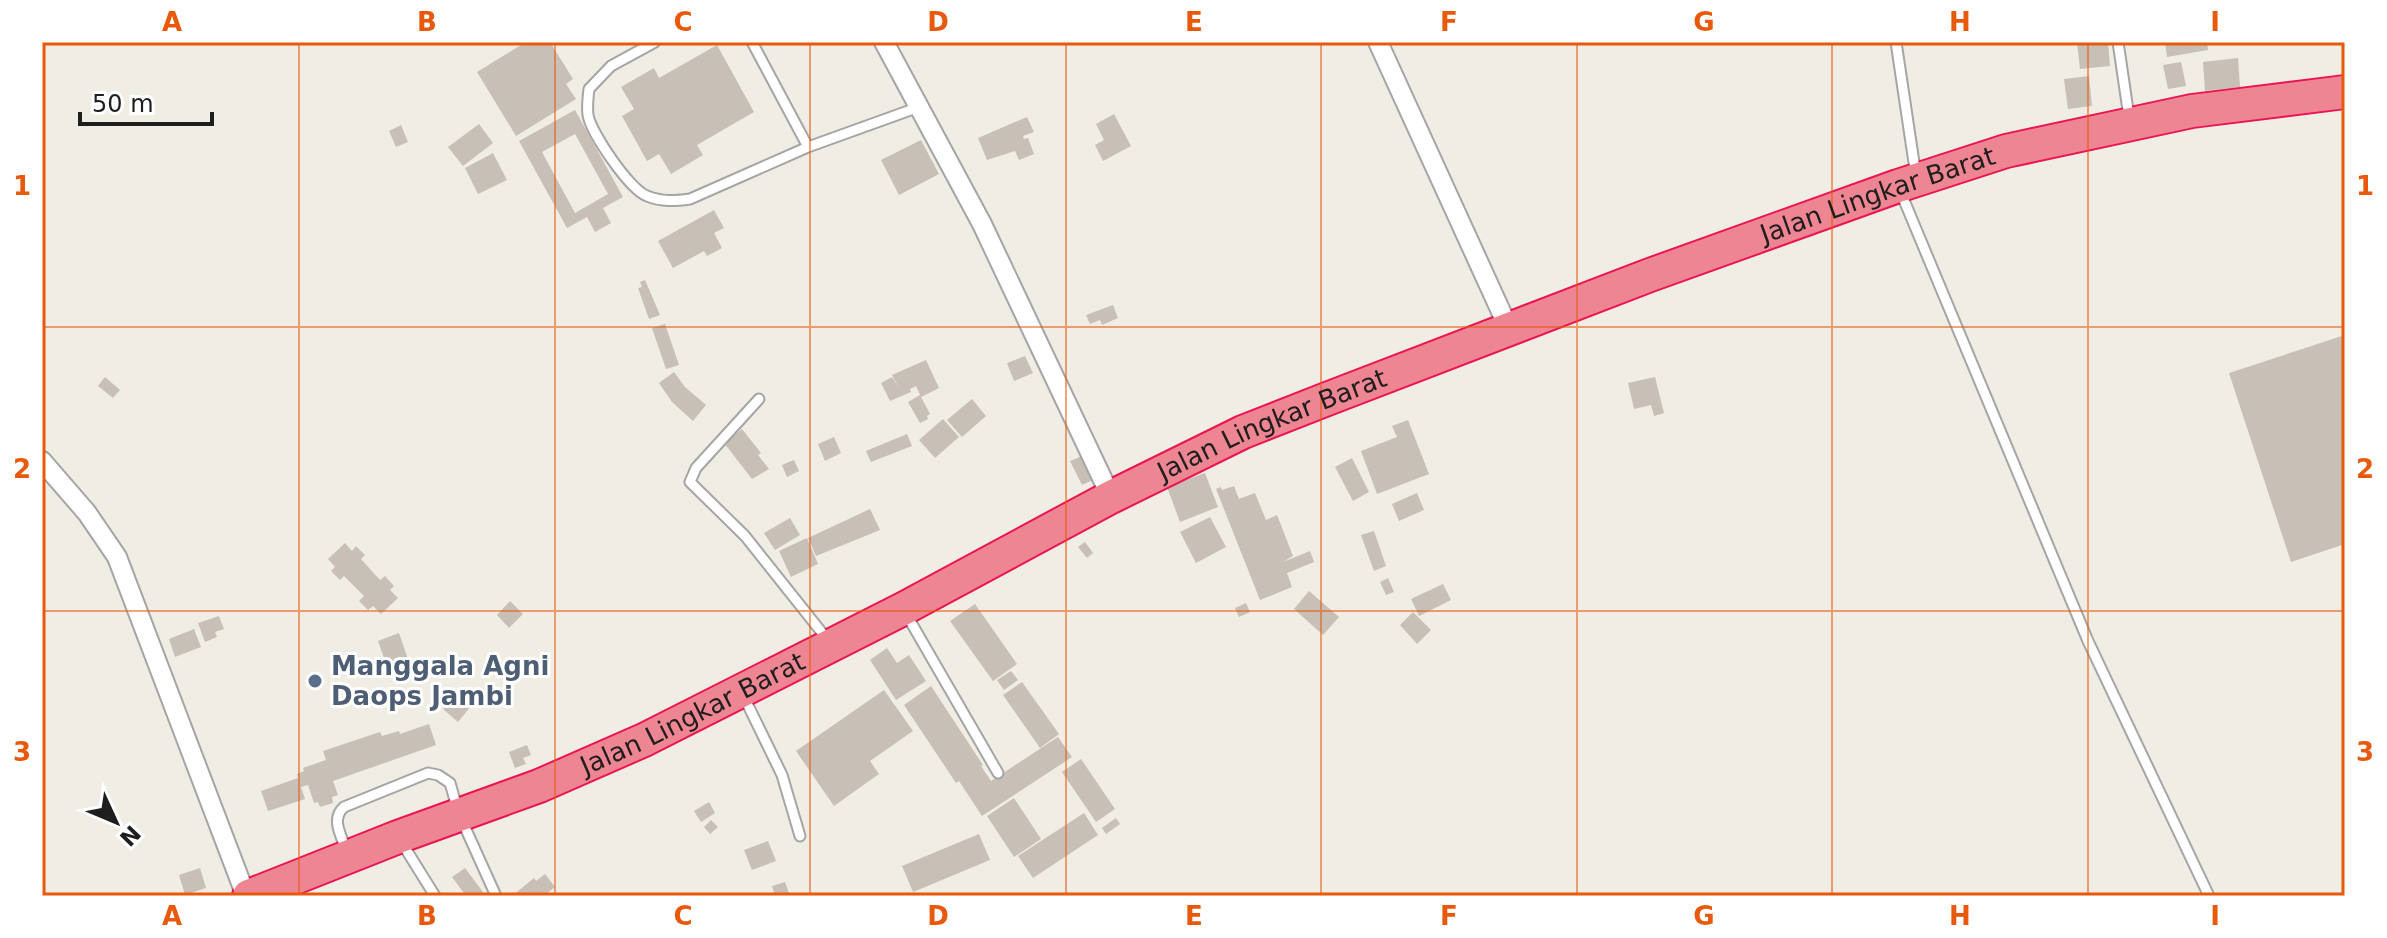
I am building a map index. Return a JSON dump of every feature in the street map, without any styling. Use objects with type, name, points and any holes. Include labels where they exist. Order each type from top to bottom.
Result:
[{"type":"highway","name":"Jalan Lingkar Barat","points":[[248,896],[539,786],[644,740],[903,609],[1111,497],[1243,432],[1509,329],[1907,183],[2006,151],[2192,111],[2345,92]]},
{"type":"street","points":[[884,42],[982,224],[1111,497]]},
{"type":"street","points":[[1378,42],[1509,329]]},
{"type":"street","points":[[42,461],[87,513],[117,557],[248,896]]},
{"type":"lane","points":[[655,42],[611,66],[589,89],[588,116],[595,132],[643,196],[672,202],[690,199],[808,147],[919,107]]},
{"type":"lane","points":[[752,42],[808,147]]},
{"type":"lane","points":[[1896,42],[1907,183],[2088,641],[2209,896]]},
{"type":"lane","points":[[2118,42],[2130,125]]},
{"type":"lane","points":[[759,399],[696,468],[690,482],[745,536],[832,645]]},
{"type":"lane","points":[[903,609],[998,773]]},
{"type":"lane","points":[[741,691],[782,775],[800,836]]},
{"type":"lane","points":[[349,856],[336,820],[338,812],[428,773],[438,775],[450,783],[459,814],[496,896]]},
{"type":"lane","points":[[398,837],[435,896]]},
{"type":"building","points":[[526,42],[550,42],[573,79],[566,84],[576,99],[516,136],[477,72]]},
{"type":"building","points":[[2077,42],[2108,42],[2110,66],[2080,69]]},
{"type":"building","points":[[2165,42],[2207,42],[2208,50],[2167,57]]},
{"type":"building","points":[[717,45],[754,112],[697,145],[703,155],[671,174],[659,154],[647,161],[622,116],[634,109],[621,87],[654,68],[659,78]]},
{"type":"building","points":[[2238,58],[2240,87],[2205,91],[2203,62]]},
{"type":"building","points":[[2181,62],[2186,86],[2168,89],[2163,65]]},
{"type":"building","points":[[2089,76],[2092,106],[2068,109],[2064,79]]},
{"type":"building","points":[[575,110],[623,197],[603,208],[611,223],[595,232],[587,217],[567,228],[519,141]],"holes":[[[575,134],[608,194],[575,213],[542,152]]]},
{"type":"building","points":[[1114,114],[1131,146],[1103,161],[1095,145],[1104,140],[1096,124]]},
{"type":"building","points":[[1027,117],[1034,132],[1023,136],[1024,139],[1028,138],[1034,154],[1019,160],[1015,151],[987,160],[978,138]]},
{"type":"building","points":[[479,124],[493,143],[463,166],[448,147]]},
{"type":"building","points":[[401,125],[408,142],[396,147],[389,131]]},
{"type":"building","points":[[921,140],[939,174],[899,195],[881,160]]},
{"type":"building","points":[[493,153],[507,180],[478,194],[465,168]]},
{"type":"building","points":[[714,210],[724,228],[714,233],[722,248],[707,256],[704,251],[673,268],[658,241]]},
{"type":"building","points":[[645,280],[660,315],[649,319],[638,288],[642,287],[640,282]]},
{"type":"building","points":[[1113,305],[1118,318],[1102,325],[1100,320],[1090,324],[1086,315]]},
{"type":"building","points":[[665,324],[679,365],[666,369],[652,328]]},
{"type":"building","points":[[2345,335],[2345,544],[2291,562],[2229,373]]},
{"type":"building","points":[[1025,356],[1033,373],[1014,381],[1007,363]]},
{"type":"building","points":[[926,360],[939,388],[921,397],[916,386],[910,389],[911,392],[890,401],[881,383],[892,377],[899,388],[892,375]]},
{"type":"building","points":[[674,372],[685,387],[706,405],[693,421],[672,402],[659,383]]},
{"type":"building","points":[[105,377],[120,390],[113,398],[98,386]]},
{"type":"building","points":[[1655,377],[1664,413],[1654,416],[1651,405],[1634,409],[1628,383]]},
{"type":"building","points":[[920,395],[930,414],[920,423],[908,402]]},
{"type":"building","points":[[972,399],[986,416],[962,437],[947,420]]},
{"type":"building","points":[[943,419],[959,437],[935,458],[919,440]]},
{"type":"building","points":[[1408,420],[1429,474],[1377,494],[1361,451],[1397,437],[1392,426]]},
{"type":"building","points":[[742,429],[769,469],[752,479],[724,443]]},
{"type":"building","points":[[907,434],[912,446],[871,462],[866,451]]},
{"type":"building","points":[[834,437],[841,453],[825,461],[818,444]]},
{"type":"building","points":[[1082,456],[1093,480],[1082,485],[1070,461]]},
{"type":"building","points":[[1352,458],[1369,492],[1353,501],[1335,467]]},
{"type":"building","points":[[794,460],[799,471],[787,477],[782,465]]},
{"type":"building","points":[[1205,473],[1218,507],[1180,522],[1167,487]]},
{"type":"building","points":[[1234,486],[1239,499],[1255,493],[1266,520],[1277,515],[1293,556],[1283,562],[1310,551],[1314,562],[1287,573],[1292,587],[1260,600],[1216,489]]},
{"type":"building","points":[[1417,493],[1424,510],[1399,521],[1392,504]]},
{"type":"building","points":[[870,509],[880,530],[816,556],[808,538]]},
{"type":"building","points":[[1210,517],[1226,547],[1196,563],[1180,532]]},
{"type":"building","points":[[790,518],[800,535],[775,550],[764,533]]},
{"type":"building","points":[[1374,531],[1386,566],[1374,571],[1361,535]]},
{"type":"building","points":[[807,538],[818,564],[791,577],[779,551]]},
{"type":"building","points":[[1085,542],[1093,553],[1087,558],[1078,547]]},
{"type":"building","points":[[345,543],[352,551],[356,546],[365,555],[361,559],[380,580],[385,576],[394,586],[390,590],[398,598],[381,614],[373,606],[368,610],[359,601],[364,596],[344,576],[340,580],[331,571],[335,567],[328,559]]},
{"type":"building","points":[[1388,578],[1394,592],[1386,595],[1380,582]]},
{"type":"building","points":[[1443,584],[1451,600],[1419,616],[1411,599]]},
{"type":"building","points":[[1309,591],[1339,617],[1323,635],[1294,609]]},
{"type":"building","points":[[510,601],[523,614],[509,628],[497,615]]},
{"type":"building","points":[[1246,603],[1250,612],[1239,617],[1235,608]]},
{"type":"building","points":[[975,604],[1017,664],[993,681],[950,621]]},
{"type":"building","points":[[1413,612],[1431,630],[1417,644],[1400,625]]},
{"type":"building","points":[[219,616],[224,629],[215,632],[217,637],[205,642],[198,623]]},
{"type":"building","points":[[194,629],[201,647],[175,657],[169,639]]},
{"type":"building","points":[[399,633],[410,665],[389,672],[378,641]]},
{"type":"building","points":[[887,648],[897,663],[909,655],[926,681],[896,700],[870,660]]},
{"type":"building","points":[[1011,671],[1018,680],[1004,690],[997,680]]},
{"type":"building","points":[[1022,682],[1059,734],[1040,748],[1003,695]]},
{"type":"building","points":[[931,686],[991,781],[1058,737],[1072,757],[982,816],[904,705]]},
{"type":"building","points":[[460,688],[465,693],[469,689],[475,694],[471,698],[475,701],[458,722],[443,709]]},
{"type":"building","points":[[884,690],[913,731],[870,761],[879,774],[834,806],[796,751]]},
{"type":"building","points":[[429,724],[436,745],[333,781],[338,795],[332,797],[333,803],[320,807],[318,802],[314,803],[308,785],[301,787],[305,799],[268,811],[261,791],[298,778],[297,774],[304,771],[303,768],[326,760],[323,751],[380,732],[382,736],[399,731],[400,734]]},
{"type":"building","points":[[527,745],[531,755],[523,758],[526,764],[515,768],[509,752]]},
{"type":"building","points":[[1081,759],[1115,809],[1096,822],[1062,772]]},
{"type":"building","points":[[1014,798],[1041,839],[1014,857],[987,816]]},
{"type":"building","points":[[709,802],[715,813],[701,822],[694,811]]},
{"type":"building","points":[[1084,813],[1098,835],[1033,878],[1018,856]]},
{"type":"building","points":[[1116,818],[1120,824],[1106,834],[1102,828]]},
{"type":"building","points":[[711,820],[718,827],[710,834],[704,827]]},
{"type":"building","points":[[979,834],[990,860],[913,892],[902,866]]},
{"type":"building","points":[[768,841],[776,861],[752,870],[744,850]]},
{"type":"building","points":[[200,868],[206,888],[185,895],[179,875]]},
{"type":"building","points":[[465,868],[486,896],[466,896],[452,877]]},
{"type":"building","points":[[545,874],[555,887],[546,894],[548,896],[512,896],[534,878],[536,881]]},
{"type":"building","points":[[785,882],[790,896],[775,896],[772,886]]},
{"type":"place","name":"Manggala Agni Daops Jambi","points":[[315,681]]}]
